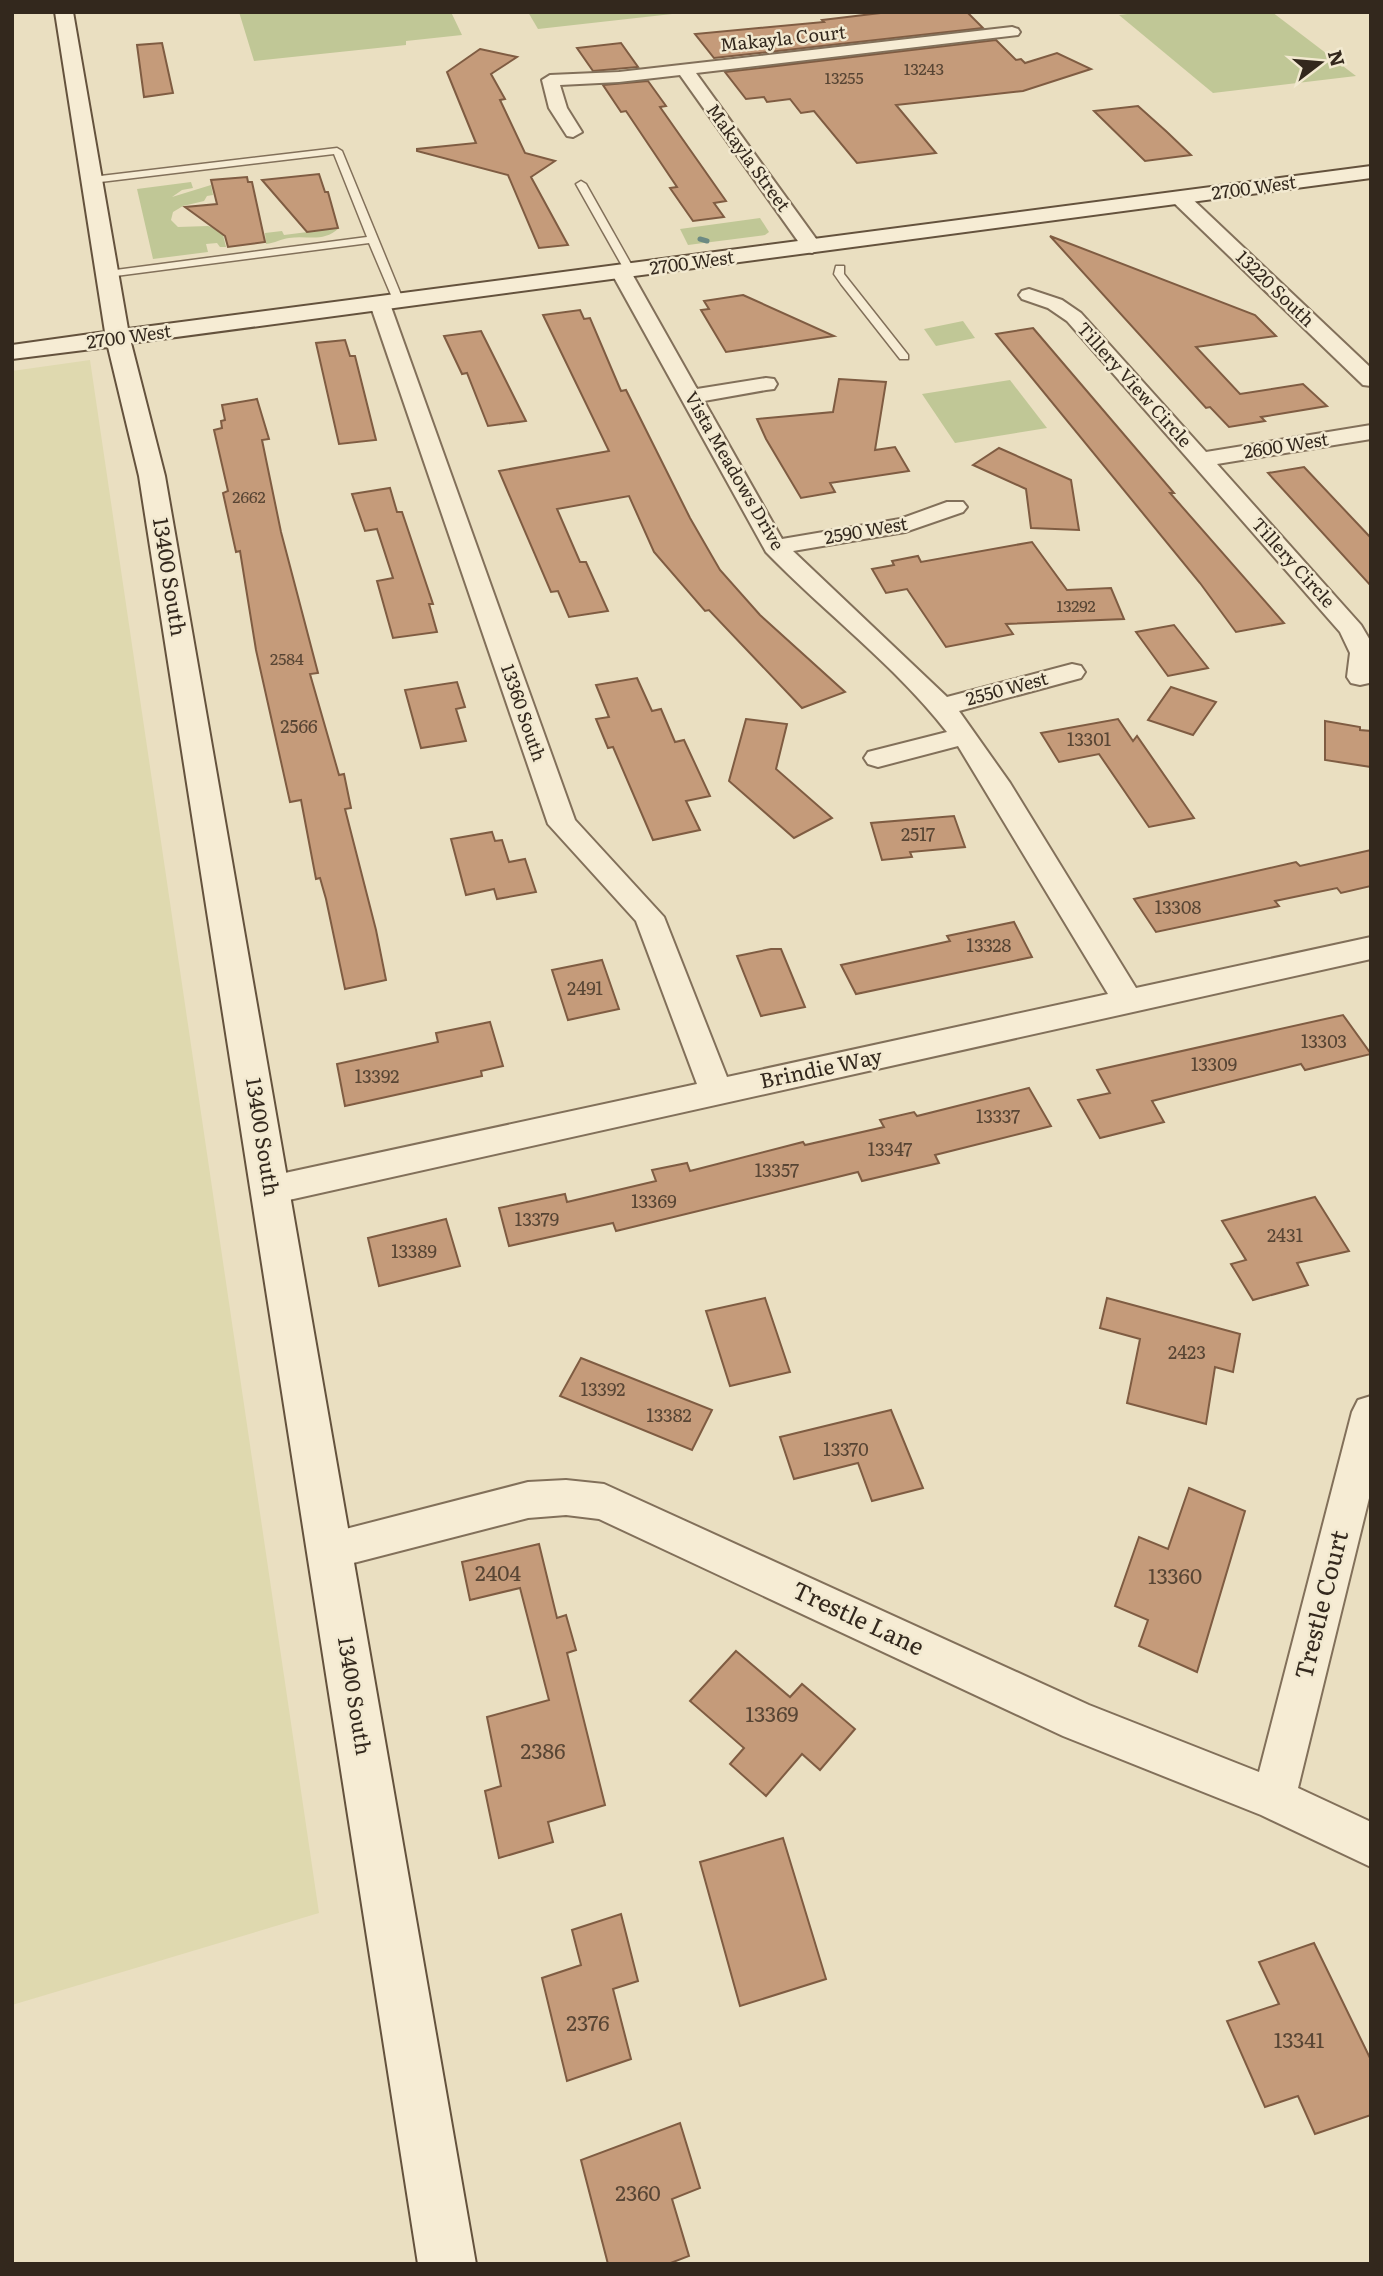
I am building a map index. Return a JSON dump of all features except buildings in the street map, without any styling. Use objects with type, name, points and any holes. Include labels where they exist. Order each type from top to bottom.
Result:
[{"type":"main road","name":"13400 South","points":[[64,12],[119,338],[152,475],[447,2264]]},
{"type":"main road","name":"2700 West","points":[[12,352],[1371,172]]},
{"type":"street","name":"Makayla Court","points":[[573,132],[558,108],[550,80],[619,77],[1012,32]]},
{"type":"street","name":"Makayla Street","points":[[685,70],[812,247]]},
{"type":"street","name":"13220 South","points":[[1180,198],[1371,380]]},
{"type":"street","name":"Vista Meadows Drive","points":[[625,271],[690,397],[775,547],[806,579],[898,662],[942,707],[965,736],[1128,1002]]},
{"type":"street","name":"Tillery View Circle","points":[[1029,295],[1055,304],[1074,317],[1201,460]]},
{"type":"street","name":"13360 South","points":[[389,303],[562,824],[649,917],[716,1092]]},
{"type":"street","points":[[690,397],[766,384]]},
{"type":"street","name":"2600 West","points":[[1201,460],[1371,432]]},
{"type":"street","name":"Tillery Circle","points":[[1201,460],[1352,630],[1363,653],[1360,677]]},
{"type":"street","name":"2590 West","points":[[775,547],[905,525],[955,507]]},
{"type":"street","name":"2550 West","points":[[942,707],[1072,672]]},
{"type":"street","points":[[878,758],[965,736]]},
{"type":"street","name":"Brindie Way","points":[[271,1190],[1371,948]]},
{"type":"street","name":"Trestle Court","points":[[1274,1799],[1371,1412]]},
{"type":"street","name":"Trestle Lane","points":[[330,1552],[528,1500],[554,1496],[604,1502],[1078,1721],[1274,1799],[1371,1844]]},
{"type":"lane","points":[[92,180],[337,151],[373,239],[389,303]]},
{"type":"lane","points":[[581,184],[625,271]]},
{"type":"lane","points":[[108,274],[373,239]]},
{"type":"lane","points":[[840,268],[839,274],[904,357]]},
{"type":"shaded area","points":[[90,360],[319,1913],[12,2005],[12,371]]},
{"type":"green space","points":[[239,12],[451,12],[462,35],[406,41],[406,45],[254,61]]},
{"type":"green space","points":[[528,12],[690,12],[538,29]]},
{"type":"green space","points":[[1144,12],[1272,12],[1356,76],[1213,93],[1119,15]]},
{"type":"green space","points":[[191,182],[193,188],[182,190],[172,197],[211,185],[213,195],[207,196],[204,201],[183,206],[173,212],[171,220],[178,227],[208,226],[222,231],[226,247],[220,247],[217,243],[206,244],[208,252],[153,259],[137,189]]},
{"type":"green space","points":[[760,218],[769,232],[765,235],[688,245],[680,229]]},
{"type":"green space","points":[[339,228],[321,237],[289,238],[266,244],[265,233],[282,231],[284,235]]},
{"type":"green space","points":[[963,321],[975,338],[936,346],[924,329]]},
{"type":"green space","points":[[1010,380],[1047,428],[955,443],[922,394]]},
{"type":"waterway","points":[[700,239],[707,241]]}]
